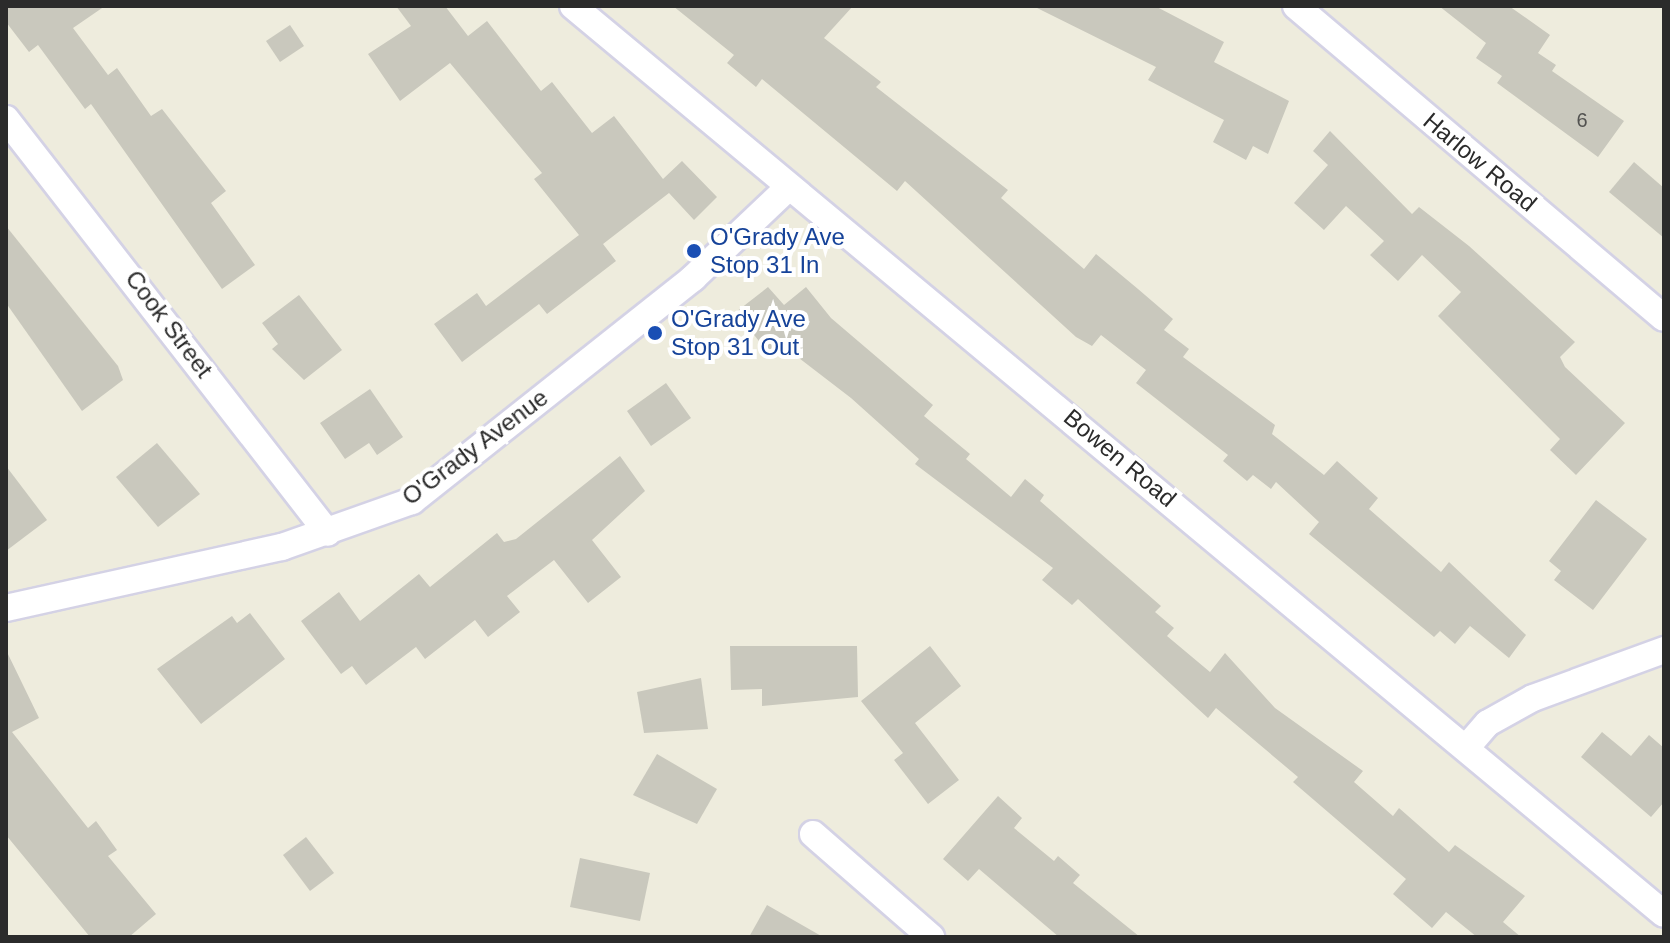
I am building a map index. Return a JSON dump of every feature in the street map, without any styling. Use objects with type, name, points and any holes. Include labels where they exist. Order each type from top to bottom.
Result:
[{"type":"street","name":"Bowen Road","points":[[573,6],[788,188],[913,284],[1664,914]]},
{"type":"street","name":"Harlow Road","points":[[1296,6],[1664,318]]},
{"type":"street","name":"Cook Street","points":[[6,119],[328,533]]},
{"type":"street","name":"O'Grady Avenue","points":[[6,608],[328,533],[412,501],[702,271],[788,188]]},
{"type":"street","points":[[1466,748],[1488,723],[1533,698],[1664,650]]},
{"type":"street","points":[[813,834],[931,937]]},
{"type":"building","points":[[6,6],[105,6],[73,28],[108,75],[117,68],[151,116],[162,109],[226,191],[211,203],[255,265],[222,289],[91,104],[85,109],[38,45],[29,52],[6,22]]},
{"type":"building","points":[[396,6],[445,6],[468,36],[487,21],[541,91],[552,82],[592,133],[614,116],[663,179],[682,161],[717,197],[694,220],[669,193],[603,244],[616,261],[547,314],[539,304],[462,362],[434,324],[477,293],[486,306],[579,235],[534,179],[542,173],[450,63],[400,101],[368,54],[411,26]]},
{"type":"building","points":[[673,6],[853,6],[824,38],[881,82],[876,87],[1008,190],[1001,198],[1084,269],[1096,254],[1173,319],[1164,330],[1189,349],[1183,357],[1275,425],[1272,434],[1324,475],[1337,461],[1378,498],[1369,509],[1441,572],[1449,562],[1526,635],[1509,658],[1470,626],[1455,644],[1440,631],[1434,637],[1309,534],[1319,522],[1276,482],[1271,489],[1253,475],[1247,481],[1223,461],[1228,455],[1136,383],[1146,370],[1101,335],[1092,346],[1076,337],[905,181],[897,191],[762,79],[756,87],[727,63],[734,55]]},
{"type":"building","points":[[1033,6],[1155,6],[1224,42],[1214,62],[1289,101],[1268,154],[1253,146],[1246,160],[1213,142],[1224,120],[1148,80],[1156,67]]},
{"type":"building","points":[[1439,6],[1509,6],[1550,35],[1538,53],[1556,65],[1552,71],[1624,121],[1598,157],[1497,83],[1502,76],[1476,58],[1486,43]]},
{"type":"building","points":[[290,25],[304,46],[280,62],[266,41]]},
{"type":"building","points":[[1330,131],[1412,214],[1419,207],[1469,246],[1575,342],[1560,357],[1565,367],[1625,423],[1576,475],[1550,450],[1560,439],[1438,316],[1461,292],[1422,255],[1398,281],[1370,255],[1384,241],[1346,206],[1324,230],[1294,203],[1328,165],[1313,151]]},
{"type":"building","points":[[1634,162],[1664,188],[1664,238],[1609,192]]},
{"type":"building","points":[[6,226],[118,366],[123,380],[82,411],[6,303]]},
{"type":"building","points":[[768,287],[784,305],[806,287],[831,318],[933,405],[924,416],[970,454],[966,459],[1011,497],[1025,479],[1044,495],[1040,501],[1161,606],[1155,612],[1174,628],[1167,636],[1210,672],[1225,653],[1275,708],[1363,771],[1354,782],[1393,816],[1399,808],[1449,852],[1455,845],[1525,896],[1503,922],[1521,937],[1477,937],[1446,912],[1432,928],[1393,894],[1406,879],[1293,782],[1298,777],[1216,708],[1208,718],[1078,599],[1072,605],[1042,580],[1053,568],[915,464],[919,459],[851,398],[782,345],[770,355],[736,312]]},
{"type":"building","points":[[299,295],[342,350],[304,380],[272,349],[278,344],[262,323]]},
{"type":"building","points":[[666,383],[691,418],[651,446],[627,411]]},
{"type":"building","points":[[370,389],[403,437],[377,455],[369,443],[345,459],[320,423]]},
{"type":"building","points":[[157,443],[200,494],[158,527],[116,477]]},
{"type":"building","points":[[620,456],[645,491],[592,540],[621,577],[588,603],[554,560],[507,596],[520,612],[488,637],[475,620],[425,659],[416,647],[366,685],[352,666],[341,674],[301,621],[339,592],[360,621],[419,574],[430,587],[497,533],[504,542],[516,539]]},
{"type":"building","points":[[6,466],[47,520],[6,551]]},
{"type":"building","points":[[1596,500],[1647,539],[1593,610],[1554,580],[1561,571],[1549,561]]},
{"type":"building","points":[[250,613],[285,659],[201,724],[157,669],[232,616],[237,623]]},
{"type":"building","points":[[730,646],[857,646],[858,697],[762,706],[762,689],[731,690]]},
{"type":"building","points":[[930,646],[961,686],[915,723],[959,780],[928,804],[894,760],[903,753],[861,701]]},
{"type":"building","points":[[6,650],[39,718],[12,732],[88,828],[96,821],[117,850],[108,856],[156,914],[129,937],[90,937],[6,835]]},
{"type":"building","points":[[701,678],[708,729],[644,733],[637,692]]},
{"type":"building","points":[[1602,732],[1631,756],[1649,735],[1664,748],[1664,802],[1651,817],[1581,757]]},
{"type":"building","points":[[657,754],[717,789],[697,824],[633,795]]},
{"type":"building","points":[[998,796],[1022,818],[1014,828],[1054,861],[1058,856],[1080,875],[1073,883],[1140,937],[1059,937],[979,869],[968,881],[943,859]]},
{"type":"building","points":[[306,837],[334,873],[310,891],[283,855]]},
{"type":"building","points":[[580,858],[650,873],[640,921],[570,907]]},
{"type":"building","points":[[767,905],[823,937],[749,937]]},
{"type":"place","name":"O'Grady Ave Stop 31 In","points":[[694,251]]},
{"type":"place","name":"O'Grady Ave Stop 31 Out","points":[[655,333]]}]
